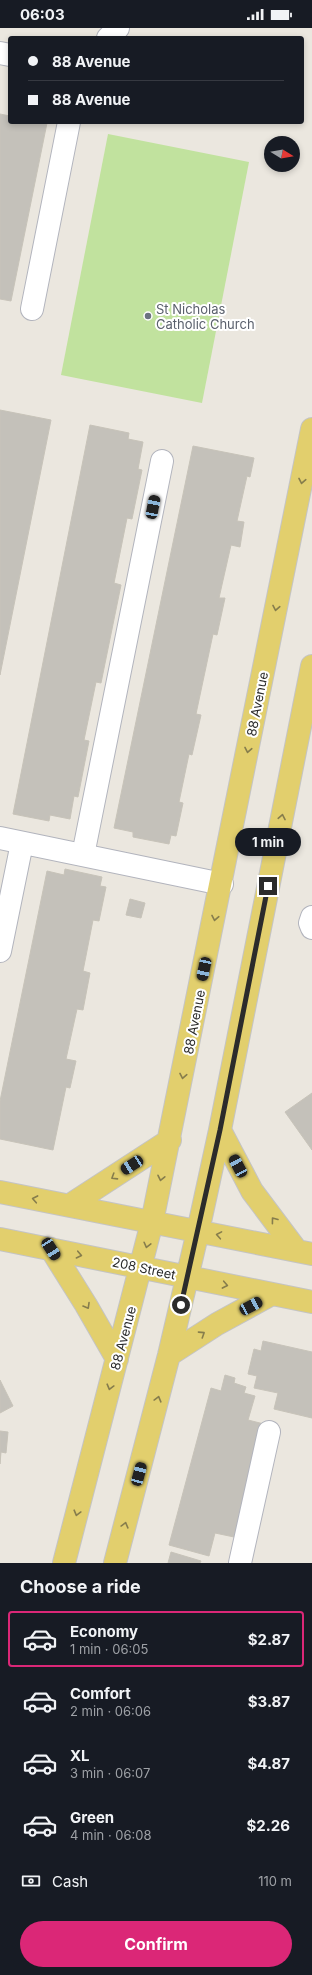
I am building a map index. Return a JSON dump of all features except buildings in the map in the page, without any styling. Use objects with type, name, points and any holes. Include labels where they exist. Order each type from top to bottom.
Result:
[{"type":"main road","name":"88 Avenue","points":[[64,1563],[141,1268],[170,1140],[312,429]]},
{"type":"main road","points":[[115,1563],[170,1355],[198,1231],[220,1130],[312,666]]},
{"type":"main road","points":[[220,1130],[252,1191],[305,1253]]},
{"type":"main road","points":[[70,1205],[170,1140]]},
{"type":"main road","points":[[0,1192],[305,1253]]},
{"type":"main road","name":"208 Street","points":[[0,1239],[312,1302]]},
{"type":"main road","points":[[51,1249],[86,1304],[117,1359]]},
{"type":"main road","points":[[170,1355],[217,1324],[272,1294]]},
{"type":"lane","points":[[110,36],[118,28]]},
{"type":"lane","points":[[32,309],[69,124]]},
{"type":"lane","points":[[83,855],[162,461]]},
{"type":"lane","points":[[0,838],[222,884]]},
{"type":"lane","points":[[0,951],[22,842]]},
{"type":"lane","points":[[312,917],[310,923],[312,928]]},
{"type":"lane","points":[[240,1563],[270,1432]]},
{"type":"green space","points":[[108,134],[249,162],[202,403],[61,375]]},
{"type":"place","name":"St Nicholas Catholic Church","points":[[148,316]]},
{"type":"route","points":[[181,1305],[220,1130],[268,886]]}]
